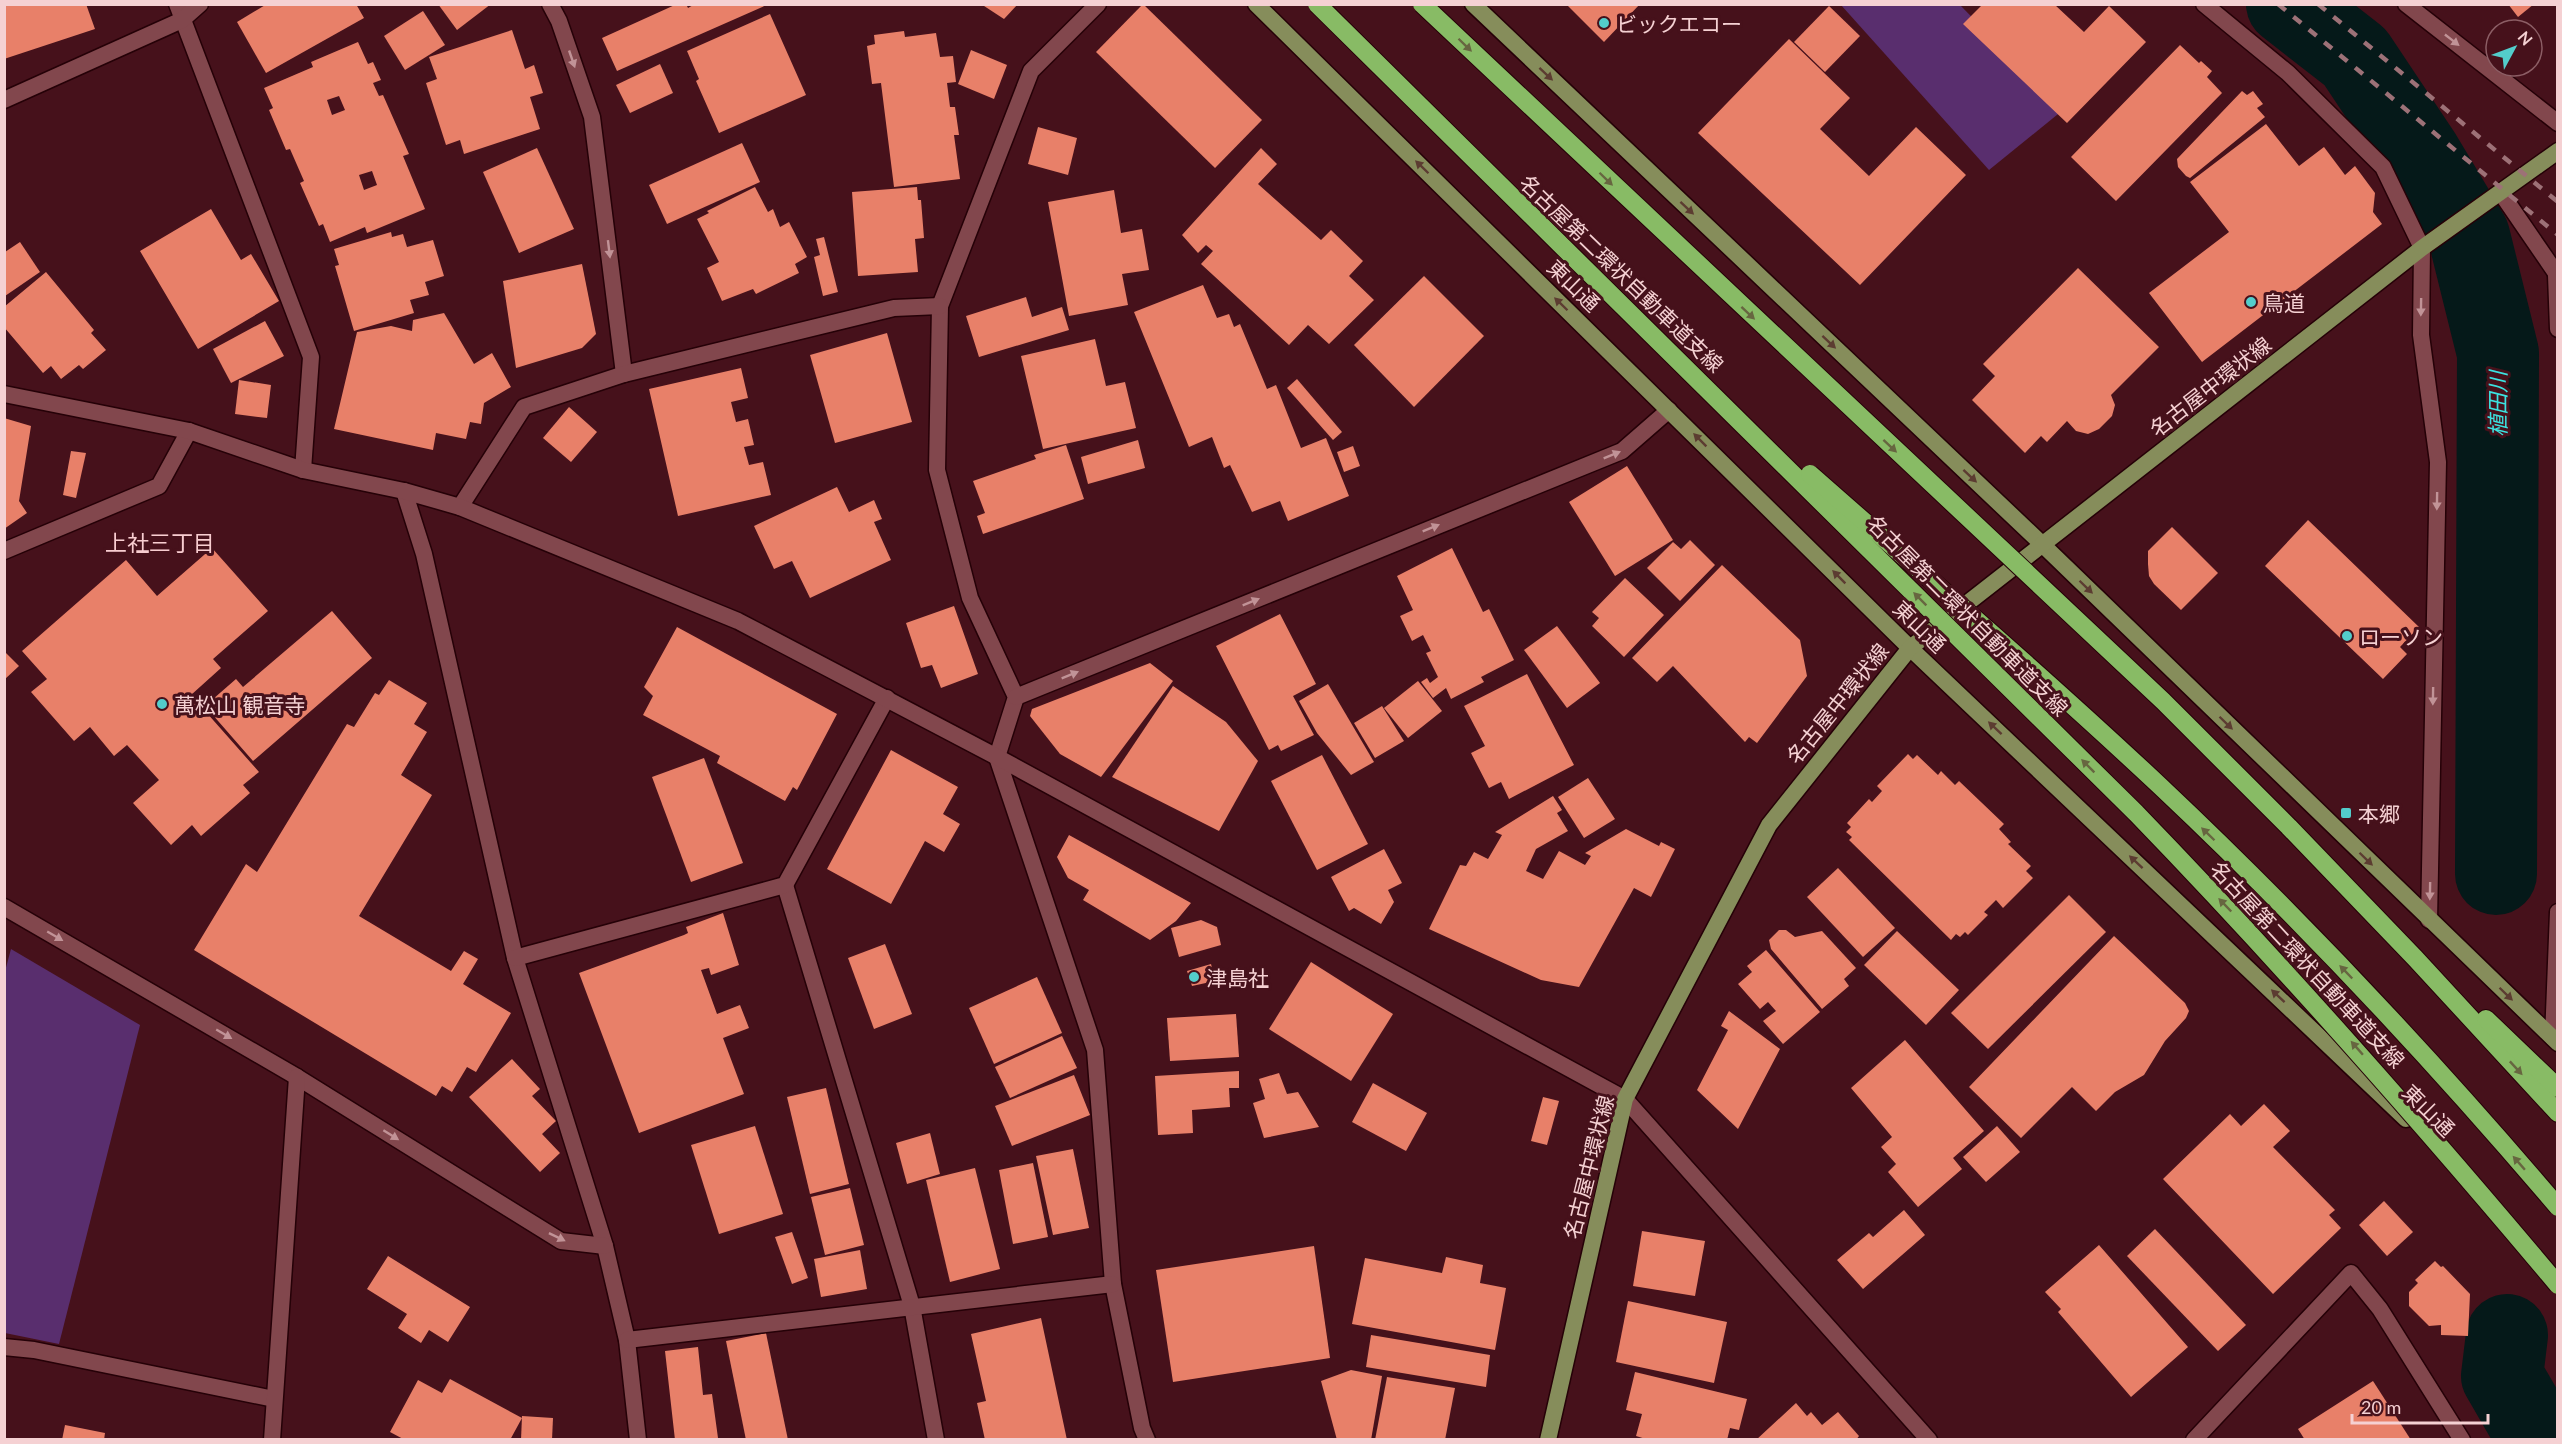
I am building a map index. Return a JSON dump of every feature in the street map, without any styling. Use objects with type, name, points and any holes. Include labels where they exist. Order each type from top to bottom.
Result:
[{"type":"highway","name":"名古屋第二環状自動車道支線","points":[[1317,4],[2119,796],[2242,922],[2441,1146],[2558,1285]]},
{"type":"highway","points":[[1422,4],[1721,289],[2163,701],[2289,827],[2558,1088]]},
{"type":"highway","points":[[1671,352],[2054,688],[2161,787],[2357,983],[2558,1207]]},
{"type":"highway","points":[[2289,827],[2415,958],[2558,1113]]},
{"type":"main road","name":"東山通","points":[[1256,4],[1910,648],[2374,1087],[2554,1271]]},
{"type":"main road","points":[[1473,4],[2044,546],[2555,1040]]},
{"type":"main road","name":"名古屋中環状線","points":[[1548,1440],[1625,1099],[1769,825],[1910,648],[2044,546],[2422,248],[2558,151]]},
{"type":"street","points":[[4,100],[179,12],[200,4]]},
{"type":"street","points":[[550,4],[559,21],[592,117],[624,374]]},
{"type":"street","points":[[1098,4],[1031,71],[940,306],[937,470],[970,598],[1016,697],[998,757],[1095,1050],[1113,1284],[1146,1440]]},
{"type":"street","points":[[2204,4],[2288,73],[2383,168],[2422,248],[2421,335],[2438,462],[2429,920]]},
{"type":"street","points":[[2406,4],[2558,123]]},
{"type":"street","points":[[179,12],[311,357],[303,470]]},
{"type":"street","points":[[2501,193],[2557,275],[2558,329]]},
{"type":"street","points":[[460,507],[524,406],[624,374],[894,308],[940,306]]},
{"type":"street","points":[[4,394],[189,431],[303,470],[404,491],[460,507],[738,621],[998,757],[1625,1099],[1929,1440]]},
{"type":"street","points":[[1016,697],[1622,451],[1669,410]]},
{"type":"street","points":[[4,551],[159,486],[189,431]]},
{"type":"street","points":[[404,491],[424,554],[515,958],[605,1246],[627,1340],[638,1440]]},
{"type":"street","points":[[887,698],[786,885],[912,1306],[936,1440]]},
{"type":"street","points":[[515,958],[786,885]]},
{"type":"street","points":[[4,907],[297,1077],[561,1241],[605,1246]]},
{"type":"street","points":[[2555,1040],[2558,912]]},
{"type":"street","points":[[272,1440],[297,1077]]},
{"type":"street","points":[[2194,1440],[2351,1273],[2380,1309],[2462,1440]]},
{"type":"street","points":[[627,1340],[1113,1284]]},
{"type":"street","points":[[4,1347],[34,1350],[274,1399]]},
{"type":"shaded area","points":[[1841,5],[1960,5],[2063,110],[1989,170]]},
{"type":"shaded area","points":[[11,949],[140,1025],[59,1344],[5,1333],[4,975]]},
{"type":"building","points":[[4,4],[86,4],[95,29],[4,59]]},
{"type":"building","points":[[267,4],[356,4],[364,18],[266,73],[237,22]]},
{"type":"building","points":[[438,4],[491,4],[457,30]]},
{"type":"building","points":[[677,4],[686,4],[688,8],[695,4],[769,4],[617,71],[602,38]]},
{"type":"building","points":[[981,4],[1018,4],[1004,19]]},
{"type":"building","points":[[1143,4],[1262,120],[1215,168],[1096,52]]},
{"type":"building","name":"ビックエコー","points":[[1566,4],[1640,4],[1604,42]]},
{"type":"building","points":[[2508,4],[2534,4],[2518,17]]},
{"type":"building","points":[[1982,5],[2055,5],[2084,32],[2109,6],[2146,42],[2067,123],[1963,24]]},
{"type":"building","points":[[1829,6],[1860,36],[1825,72],[1794,42]]},
{"type":"building","points":[[423,11],[445,45],[405,70],[384,36]]},
{"type":"building","points":[[770,14],[806,95],[719,133],[696,81],[699,79],[687,51]]},
{"type":"building","points":[[512,30],[525,69],[534,65],[543,93],[530,97],[540,129],[464,154],[460,140],[446,145],[426,83],[437,79],[429,57]]},
{"type":"building","points":[[904,31],[905,37],[936,33],[940,57],[953,56],[956,82],[947,83],[950,107],[955,107],[959,135],[954,135],[960,179],[894,187],[881,83],[872,84],[867,46],[875,44],[874,35]]},
{"type":"building","points":[[1789,39],[1850,98],[1820,129],[1869,176],[1916,127],[1966,175],[1860,285],[1698,133]]},
{"type":"building","points":[[358,42],[368,64],[373,62],[381,80],[373,83],[379,96],[383,95],[409,154],[403,156],[425,209],[367,233],[365,227],[330,242],[323,224],[319,226],[300,183],[304,181],[290,149],[286,150],[269,110],[273,108],[264,88],[313,67],[311,62]],"holes":[[[339,96],[345,110],[332,115],[327,100]],[[372,171],[377,185],[364,190],[359,175]]]},
{"type":"building","points":[[2180,45],[2199,63],[2201,61],[2212,71],[2207,77],[2222,93],[2116,201],[2071,157]]},
{"type":"building","points":[[971,50],[1007,65],[994,99],[958,84]]},
{"type":"building","points":[[660,64],[673,93],[630,113],[616,85]]},
{"type":"building","points":[[2242,91],[2247,95],[2253,91],[2263,104],[2257,108],[2265,117],[2190,178],[2186,176],[2178,167],[2177,159]]},
{"type":"building","points":[[2266,124],[2299,166],[2324,147],[2345,175],[2355,166],[2375,193],[2373,212],[2382,224],[2202,362],[2149,293],[2229,232],[2190,182]]},
{"type":"building","points":[[1038,127],[1077,138],[1068,175],[1028,164]]},
{"type":"building","points":[[742,143],[760,182],[667,224],[649,185]]},
{"type":"building","points":[[537,148],[574,229],[519,253],[483,172]]},
{"type":"building","points":[[1261,148],[1277,164],[1258,184],[1321,240],[1331,230],[1363,261],[1349,276],[1374,300],[1329,344],[1308,325],[1289,345],[1201,264],[1213,251],[1206,245],[1198,253],[1182,235]]},
{"type":"building","points":[[755,187],[768,212],[773,209],[780,227],[789,222],[807,257],[795,264],[799,273],[756,294],[753,289],[722,301],[707,268],[719,262],[697,219],[709,213],[707,211]]},
{"type":"building","points":[[917,187],[918,200],[921,200],[924,238],[915,239],[918,272],[858,276],[852,192]]},
{"type":"building","points":[[1114,190],[1121,233],[1142,229],[1149,270],[1122,274],[1128,305],[1069,316],[1048,202]]},
{"type":"building","points":[[211,209],[241,260],[251,254],[279,301],[198,349],[140,251]]},
{"type":"building","points":[[391,232],[392,237],[403,234],[407,247],[433,240],[444,276],[425,282],[429,295],[410,300],[414,313],[354,331],[335,266],[339,265],[334,249]]},
{"type":"building","points":[[824,237],[838,292],[823,296],[814,257],[820,255],[816,239]]},
{"type":"building","points":[[20,242],[40,272],[5,296],[5,252]]},
{"type":"building","points":[[582,264],[596,334],[582,348],[516,368],[503,281]]},
{"type":"building","points":[[2078,268],[2159,347],[2111,395],[2115,405],[2112,416],[2099,429],[2088,434],[2076,431],[2067,421],[2047,442],[2041,436],[2025,453],[1972,400],[1995,376],[1983,364]]},
{"type":"building","points":[[46,272],[94,330],[91,333],[106,350],[83,369],[79,365],[61,379],[51,366],[43,373],[4,327],[4,307]]},
{"type":"building","points":[[1424,276],[1484,336],[1414,407],[1354,345]]},
{"type":"building","points":[[1203,285],[1217,318],[1229,314],[1234,327],[1240,324],[1267,389],[1276,385],[1301,448],[1326,438],[1349,496],[1288,521],[1280,501],[1252,512],[1230,465],[1224,468],[1212,437],[1189,447],[1134,312]]},
{"type":"building","points":[[1026,297],[1032,317],[1062,307],[1069,330],[979,357],[966,316]]},
{"type":"building","points":[[444,313],[474,364],[492,353],[511,387],[484,403],[481,424],[470,422],[466,439],[436,433],[433,450],[334,429],[357,332],[391,326],[412,331],[413,320]]},
{"type":"building","points":[[265,321],[284,356],[231,383],[213,349]]},
{"type":"building","points":[[887,333],[912,422],[835,443],[810,355]]},
{"type":"building","points":[[1095,339],[1106,386],[1125,382],[1136,428],[1043,449],[1021,356]]},
{"type":"building","points":[[741,368],[748,398],[731,402],[736,422],[748,419],[754,445],[744,447],[749,465],[763,462],[771,495],[678,516],[649,389]]},
{"type":"building","points":[[1297,379],[1342,432],[1333,440],[1287,388]]},
{"type":"building","points":[[239,380],[271,385],[267,418],[235,414]]},
{"type":"building","points":[[569,407],[597,432],[571,462],[543,438]]},
{"type":"building","points":[[4,418],[31,426],[19,501],[27,513],[4,529]]},
{"type":"building","points":[[1138,440],[1145,468],[1088,484],[1081,457]]},
{"type":"building","points":[[1066,445],[1084,499],[983,534],[977,516],[985,513],[973,481],[1036,459],[1034,455]]},
{"type":"building","points":[[1353,446],[1360,466],[1344,472],[1337,452]]},
{"type":"building","points":[[71,451],[86,453],[76,498],[63,495]]},
{"type":"building","points":[[1627,466],[1673,540],[1615,576],[1569,502]]},
{"type":"building","points":[[837,487],[849,512],[874,500],[882,519],[874,522],[891,560],[810,598],[792,561],[774,569],[754,526]]},
{"type":"building","points":[[2308,520],[2419,627],[2400,647],[2407,654],[2383,679],[2265,566]]},
{"type":"building","points":[[2172,527],[2218,573],[2181,610],[2154,584],[2149,576],[2148,551]]},
{"type":"building","points":[[1690,540],[1715,565],[1680,601],[1647,568],[1673,542],[1681,549]]},
{"type":"building","points":[[212,548],[268,611],[213,659],[221,668],[191,695],[259,772],[243,785],[250,793],[201,836],[192,825],[171,845],[133,803],[159,780],[127,745],[114,756],[90,727],[74,741],[31,692],[47,679],[22,651],[126,560],[157,596]]},
{"type":"building","points":[[1452,548],[1483,612],[1489,609],[1514,660],[1481,677],[1484,682],[1451,699],[1446,688],[1433,698],[1421,682],[1427,678],[1430,683],[1438,677],[1426,653],[1431,651],[1423,635],[1412,641],[1400,616],[1413,610],[1397,576]]},
{"type":"building","points":[[1722,565],[1800,640],[1807,676],[1757,743],[1749,737],[1745,742],[1673,666],[1657,682],[1632,658]]},
{"type":"building","points":[[1625,578],[1664,615],[1624,657],[1592,626],[1599,618],[1592,612]]},
{"type":"building","points":[[954,606],[978,674],[941,688],[932,665],[921,668],[906,623]]},
{"type":"building","points":[[332,611],[372,658],[253,761],[205,706],[236,679],[243,687]]},
{"type":"building","points":[[1280,614],[1316,684],[1293,696],[1314,735],[1281,751],[1278,745],[1269,750],[1216,646]]},
{"type":"building","points":[[1557,626],[1600,683],[1567,708],[1524,650]]},
{"type":"building","points":[[677,627],[837,714],[797,790],[793,787],[785,801],[717,763],[720,756],[643,715],[653,696],[644,687]]},
{"type":"building","points":[[4,651],[19,666],[4,680]]},
{"type":"building","points":[[1150,663],[1173,681],[1101,777],[1060,754],[1030,716],[1032,709]]},
{"type":"building","points":[[1527,674],[1574,765],[1509,799],[1501,782],[1489,788],[1471,753],[1485,746],[1464,706]]},
{"type":"building","points":[[389,680],[427,703],[414,724],[427,732],[401,775],[432,795],[359,916],[451,971],[464,951],[478,959],[463,984],[511,1013],[476,1072],[467,1067],[452,1092],[442,1086],[436,1096],[194,950],[246,864],[257,872],[347,724],[354,727],[375,693],[379,695]]},
{"type":"building","points":[[1418,681],[1442,711],[1408,738],[1384,708]]},
{"type":"building","points":[[1328,684],[1374,762],[1351,775],[1317,733],[1299,701]]},
{"type":"building","points":[[1173,686],[1226,722],[1258,761],[1219,831],[1112,777]]},
{"type":"building","points":[[1382,706],[1404,741],[1375,758],[1354,723]]},
{"type":"building","points":[[891,750],[958,787],[943,814],[960,824],[944,852],[925,841],[891,904],[827,869]]},
{"type":"building","points":[[1908,754],[1913,759],[1917,755],[1938,775],[1941,771],[1955,785],[1959,781],[2004,824],[1999,829],[2011,842],[2008,844],[2031,866],[2026,871],[2033,878],[2003,908],[1996,900],[1984,912],[1988,915],[1968,935],[1965,932],[1960,937],[1956,934],[1951,940],[1849,840],[1852,837],[1846,832],[1851,827],[1847,823],[1869,799],[1872,802],[1882,791],[1877,786]]},
{"type":"building","points":[[1322,755],[1368,844],[1317,870],[1271,781]]},
{"type":"building","points":[[704,758],[743,863],[691,882],[652,777]]},
{"type":"building","points":[[1588,778],[1615,819],[1584,838],[1558,797]]},
{"type":"building","points":[[1553,796],[1562,810],[1557,813],[1568,831],[1536,849],[1526,871],[1543,879],[1559,851],[1585,865],[1591,856],[1585,853],[1626,829],[1659,846],[1661,842],[1675,849],[1651,897],[1634,888],[1579,987],[1541,980],[1429,929],[1460,865],[1466,866],[1474,852],[1488,859],[1502,835],[1495,832]]},
{"type":"building","points":[[1069,835],[1191,903],[1176,921],[1150,940],[1083,900],[1089,890],[1068,878],[1057,857]]},
{"type":"building","points":[[1384,849],[1402,883],[1388,890],[1394,902],[1381,924],[1354,908],[1349,911],[1331,877]]},
{"type":"building","points":[[1838,868],[1895,928],[1863,957],[1807,897]]},
{"type":"building","points":[[2069,895],[2106,932],[1988,1049],[1951,1013]]},
{"type":"building","points":[[723,913],[739,965],[711,975],[709,968],[701,970],[717,1014],[740,1005],[749,1028],[723,1038],[744,1094],[639,1133],[579,973],[684,935],[688,933],[686,927]]},
{"type":"building","points":[[1201,920],[1217,927],[1221,945],[1179,957],[1171,928]]},
{"type":"building","points":[[1779,930],[1786,930],[1795,937],[1822,931],[1856,968],[1844,979],[1849,986],[1822,1009],[1771,949],[1769,940]]},
{"type":"building","points":[[1897,931],[1959,990],[1926,1025],[1864,965]]},
{"type":"building","points":[[2114,936],[2185,1003],[2189,1011],[2186,1018],[2165,1041],[2144,1075],[2115,1092],[2096,1111],[2072,1087],[2021,1138],[1969,1087]]},
{"type":"building","points":[[885,944],[912,1014],[874,1029],[848,958]]},
{"type":"building","points":[[1766,950],[1820,1012],[1783,1044],[1763,1021],[1776,1011],[1768,1002],[1760,1009],[1738,984],[1752,972],[1747,966]]},
{"type":"building","points":[[1311,962],[1393,1014],[1351,1081],[1269,1029]]},
{"type":"building","points":[[1211,964],[1215,981],[1192,986],[1187,971]]},
{"type":"building","points":[[1037,977],[1062,1033],[994,1064],[969,1008]]},
{"type":"building","points":[[1729,1011],[1780,1049],[1738,1129],[1697,1090],[1728,1030],[1721,1026]]},
{"type":"building","points":[[1236,1014],[1239,1057],[1170,1061],[1167,1018]]},
{"type":"building","points":[[1062,1036],[1077,1068],[1010,1098],[995,1067]]},
{"type":"building","points":[[1905,1040],[1984,1131],[1953,1158],[1962,1169],[1918,1207],[1888,1172],[1896,1164],[1881,1147],[1892,1137],[1851,1088]]},
{"type":"building","points":[[512,1059],[540,1089],[532,1096],[556,1121],[542,1134],[560,1153],[540,1172],[469,1097]]},
{"type":"building","points":[[1239,1071],[1239,1088],[1229,1088],[1230,1107],[1192,1110],[1193,1133],[1158,1135],[1155,1076]]},
{"type":"building","points":[[1279,1073],[1287,1094],[1298,1092],[1319,1127],[1264,1138],[1253,1103],[1265,1099],[1259,1079]]},
{"type":"building","points":[[1074,1075],[1090,1115],[1012,1146],[995,1106]]},
{"type":"building","points":[[1373,1083],[1427,1113],[1406,1151],[1352,1122]]},
{"type":"building","points":[[826,1088],[849,1184],[810,1194],[787,1097]]},
{"type":"building","points":[[1543,1097],[1559,1101],[1547,1145],[1531,1141]]},
{"type":"building","points":[[2264,1104],[2290,1131],[2273,1147],[2335,1210],[2329,1215],[2341,1228],[2273,1294],[2163,1179],[2230,1114],[2241,1126]]},
{"type":"building","points":[[755,1126],[783,1214],[719,1234],[691,1145]]},
{"type":"building","points":[[1997,1126],[2020,1152],[1986,1182],[1963,1157]]},
{"type":"building","points":[[930,1133],[940,1174],[907,1184],[896,1143]]},
{"type":"building","points":[[1073,1149],[1089,1228],[1053,1235],[1036,1156]]},
{"type":"building","points":[[1033,1163],[1048,1237],[1013,1244],[999,1170]]},
{"type":"building","points":[[975,1168],[1000,1269],[950,1282],[926,1180]]},
{"type":"building","points":[[850,1188],[864,1245],[825,1255],[811,1197]]},
{"type":"building","points":[[2384,1201],[2413,1232],[2387,1256],[2359,1225]]},
{"type":"building","points":[[1904,1210],[1925,1235],[1863,1289],[1837,1260],[1869,1233],[1873,1237]]},
{"type":"building","points":[[2155,1229],[2246,1325],[2218,1351],[2127,1256]]},
{"type":"building","points":[[1642,1231],[1705,1241],[1695,1296],[1633,1286]]},
{"type":"building","points":[[792,1232],[808,1278],[792,1284],[775,1237]]},
{"type":"building","points":[[2099,1245],[2188,1347],[2131,1397],[2058,1312],[2061,1309],[2045,1292]]},
{"type":"building","points":[[1314,1246],[1330,1358],[1173,1382],[1156,1270]]},
{"type":"building","points":[[860,1250],[867,1289],[821,1297],[814,1259]]},
{"type":"building","points":[[388,1256],[470,1307],[448,1342],[429,1330],[421,1343],[398,1328],[407,1314],[367,1289]]},
{"type":"building","points":[[1446,1257],[1483,1265],[1480,1283],[1506,1288],[1495,1350],[1352,1324],[1365,1258],[1442,1273]]},
{"type":"building","points":[[2435,1261],[2441,1267],[2443,1266],[2470,1294],[2468,1336],[2441,1335],[2441,1325],[2429,1326],[2409,1306],[2409,1292],[2418,1283],[2415,1280]]},
{"type":"building","points":[[1628,1301],[1727,1322],[1714,1383],[1616,1362]]},
{"type":"building","points":[[1041,1318],[1067,1440],[985,1440],[977,1403],[986,1401],[971,1334]]},
{"type":"building","points":[[766,1333],[788,1440],[746,1440],[726,1341]]},
{"type":"building","points":[[1371,1335],[1490,1355],[1486,1387],[1366,1367]]},
{"type":"building","points":[[698,1347],[703,1395],[712,1394],[718,1438],[675,1440],[665,1351]]},
{"type":"building","points":[[1351,1370],[1382,1376],[1371,1440],[1337,1440],[1321,1381]]},
{"type":"building","points":[[1635,1372],[1747,1399],[1739,1430],[1730,1428],[1727,1440],[1649,1440],[1636,1436],[1642,1414],[1626,1410]]},
{"type":"building","points":[[1387,1377],[1455,1388],[1445,1440],[1375,1440]]},
{"type":"building","points":[[450,1379],[522,1418],[510,1440],[405,1440],[390,1432],[418,1380],[442,1393]]},
{"type":"building","points":[[2373,1381],[2411,1440],[2305,1440],[2298,1429]]},
{"type":"building","points":[[1796,1403],[1807,1416],[1811,1412],[1822,1425],[1838,1412],[1859,1436],[1856,1440],[1756,1440]]},
{"type":"building","points":[[522,1416],[553,1418],[552,1440],[521,1440]]},
{"type":"building","points":[[65,1425],[105,1433],[104,1440],[62,1440]]},
{"type":"waterway","name":"植田川","points":[[2287,4],[2355,57],[2421,156],[2469,236],[2498,353],[2496,874]]},
{"type":"waterway","name":"植田川","points":[[2507,1335],[2502,1376],[2539,1440]]},
{"type":"railway","points":[[2278,4],[2558,235]]},
{"type":"railway","points":[[2318,4],[2558,202]]},
{"type":"place","name":"ビックエコー","points":[[1604,23]]},
{"type":"place","name":"鳥道","points":[[2251,302]]},
{"type":"place","name":"ローソン","points":[[2347,636]]},
{"type":"place","name":"萬松山 観音寺","points":[[162,704]]},
{"type":"place","name":"本郷","points":[[2346,813]]},
{"type":"place","name":"津島社","points":[[1194,977]]},
{"type":"district","name":"上社三丁目","points":[[160,542]]}]
